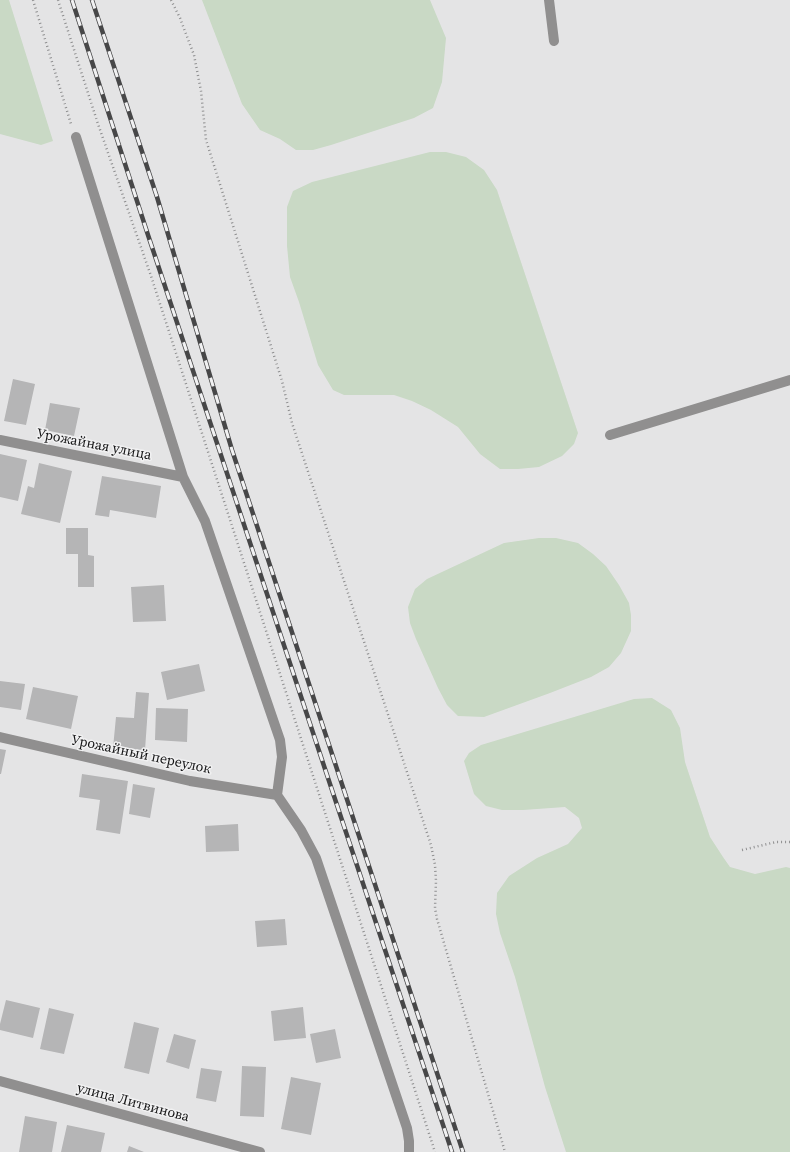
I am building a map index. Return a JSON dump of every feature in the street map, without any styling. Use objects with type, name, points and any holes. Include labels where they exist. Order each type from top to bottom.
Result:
[{"type":"street","points":[[549,0],[554,41]]},
{"type":"street","points":[[76,137],[183,477],[205,521],[280,740],[282,757],[277,795],[301,830],[316,858],[407,1128],[409,1141],[408,1152]]},
{"type":"street","points":[[610,434],[790,380]]},
{"type":"street","name":"Урожайная улица","points":[[0,440],[183,477]]},
{"type":"street","name":"Урожайный переулок","points":[[0,737],[190,781],[277,795]]},
{"type":"street","name":"улица Литвинова","points":[[0,1081],[260,1152]]},
{"type":"path","points":[[33,0],[76,137]]},
{"type":"path","points":[[58,0],[98,124],[154,283],[435,1152]]},
{"type":"path","points":[[171,0],[180,18],[194,55],[201,91],[206,140],[282,381],[292,422],[430,845],[435,865],[435,908],[437,919],[506,1152]]},
{"type":"path","points":[[742,850],[776,842],[790,842]]},
{"type":"green space","points":[[0,0],[9,0],[53,141],[41,145],[0,134]]},
{"type":"green space","points":[[202,0],[430,0],[446,38],[442,82],[433,108],[414,118],[331,145],[313,150],[296,150],[280,139],[260,130],[242,104]]},
{"type":"green space","points":[[430,152],[446,152],[466,157],[484,170],[497,190],[578,433],[574,444],[562,456],[539,467],[500,469],[480,454],[458,427],[431,410],[412,401],[394,395],[344,395],[333,390],[318,365],[290,277],[287,246],[287,207],[293,191],[312,182]]},
{"type":"green space","points":[[539,538],[556,538],[578,543],[606,566],[629,603],[631,631],[621,653],[609,667],[591,677],[550,693],[484,717],[458,716],[447,705],[438,688],[410,623],[408,607],[415,589],[427,579],[504,543]]},
{"type":"green space","points":[[652,698],[671,710],[680,728],[685,762],[710,837],[730,867],[755,874],[786,867],[790,868],[790,1152],[566,1152],[545,1087],[515,977],[500,933],[496,914],[497,893],[509,876],[537,858],[568,844],[582,828],[579,818],[565,807],[502,810],[486,806],[474,794],[464,761],[469,753],[481,745],[634,699]]},
{"type":"building","points":[[13,379],[35,384],[26,425],[4,421]]},
{"type":"building","points":[[50,403],[80,408],[74,436],[45,430]]},
{"type":"building","points":[[0,454],[27,460],[18,501],[0,497]]},
{"type":"building","points":[[39,463],[72,471],[60,523],[21,514],[28,486],[34,488]]},
{"type":"building","points":[[102,476],[161,486],[156,518],[110,510],[109,517],[95,515]]},
{"type":"building","points":[[66,528],[88,528],[88,555],[94,556],[94,587],[78,587],[78,554],[66,554]]},
{"type":"building","points":[[164,585],[166,621],[133,622],[131,587]]},
{"type":"building","points":[[199,664],[205,691],[167,700],[161,672]]},
{"type":"building","points":[[0,681],[25,684],[21,710],[0,707]]},
{"type":"building","points":[[33,687],[78,696],[71,729],[26,719]]},
{"type":"building","points":[[136,692],[149,693],[145,750],[113,748],[116,717],[134,718]]},
{"type":"building","points":[[156,708],[188,709],[187,742],[155,740]]},
{"type":"building","points":[[0,749],[6,750],[1,774],[0,774]]},
{"type":"building","points":[[82,774],[128,781],[120,834],[96,830],[100,800],[79,797]]},
{"type":"building","points":[[133,784],[155,788],[150,818],[129,814]]},
{"type":"building","points":[[238,824],[239,851],[206,852],[205,826]]},
{"type":"building","points":[[285,919],[287,945],[257,947],[255,921]]},
{"type":"building","points":[[6,1000],[40,1008],[33,1038],[0,1030]]},
{"type":"building","points":[[303,1007],[306,1038],[274,1041],[271,1011]]},
{"type":"building","points":[[49,1008],[74,1014],[64,1054],[40,1049]]},
{"type":"building","points":[[134,1022],[159,1028],[149,1074],[124,1068]]},
{"type":"building","points":[[335,1029],[341,1058],[316,1063],[310,1034]]},
{"type":"building","points":[[174,1034],[196,1040],[189,1069],[166,1062]]},
{"type":"building","points":[[242,1066],[266,1067],[264,1117],[240,1116]]},
{"type":"building","points":[[201,1068],[222,1071],[216,1102],[196,1098]]},
{"type":"building","points":[[291,1077],[321,1083],[311,1135],[281,1129]]},
{"type":"building","points":[[25,1116],[57,1122],[52,1152],[19,1152]]},
{"type":"building","points":[[67,1125],[105,1133],[101,1152],[61,1152]]},
{"type":"building","points":[[129,1146],[144,1152],[127,1152]]},
{"type":"railway","points":[[72,0],[148,235],[452,1152]]},
{"type":"railway","points":[[92,0],[157,197],[232,450],[463,1152]]}]
